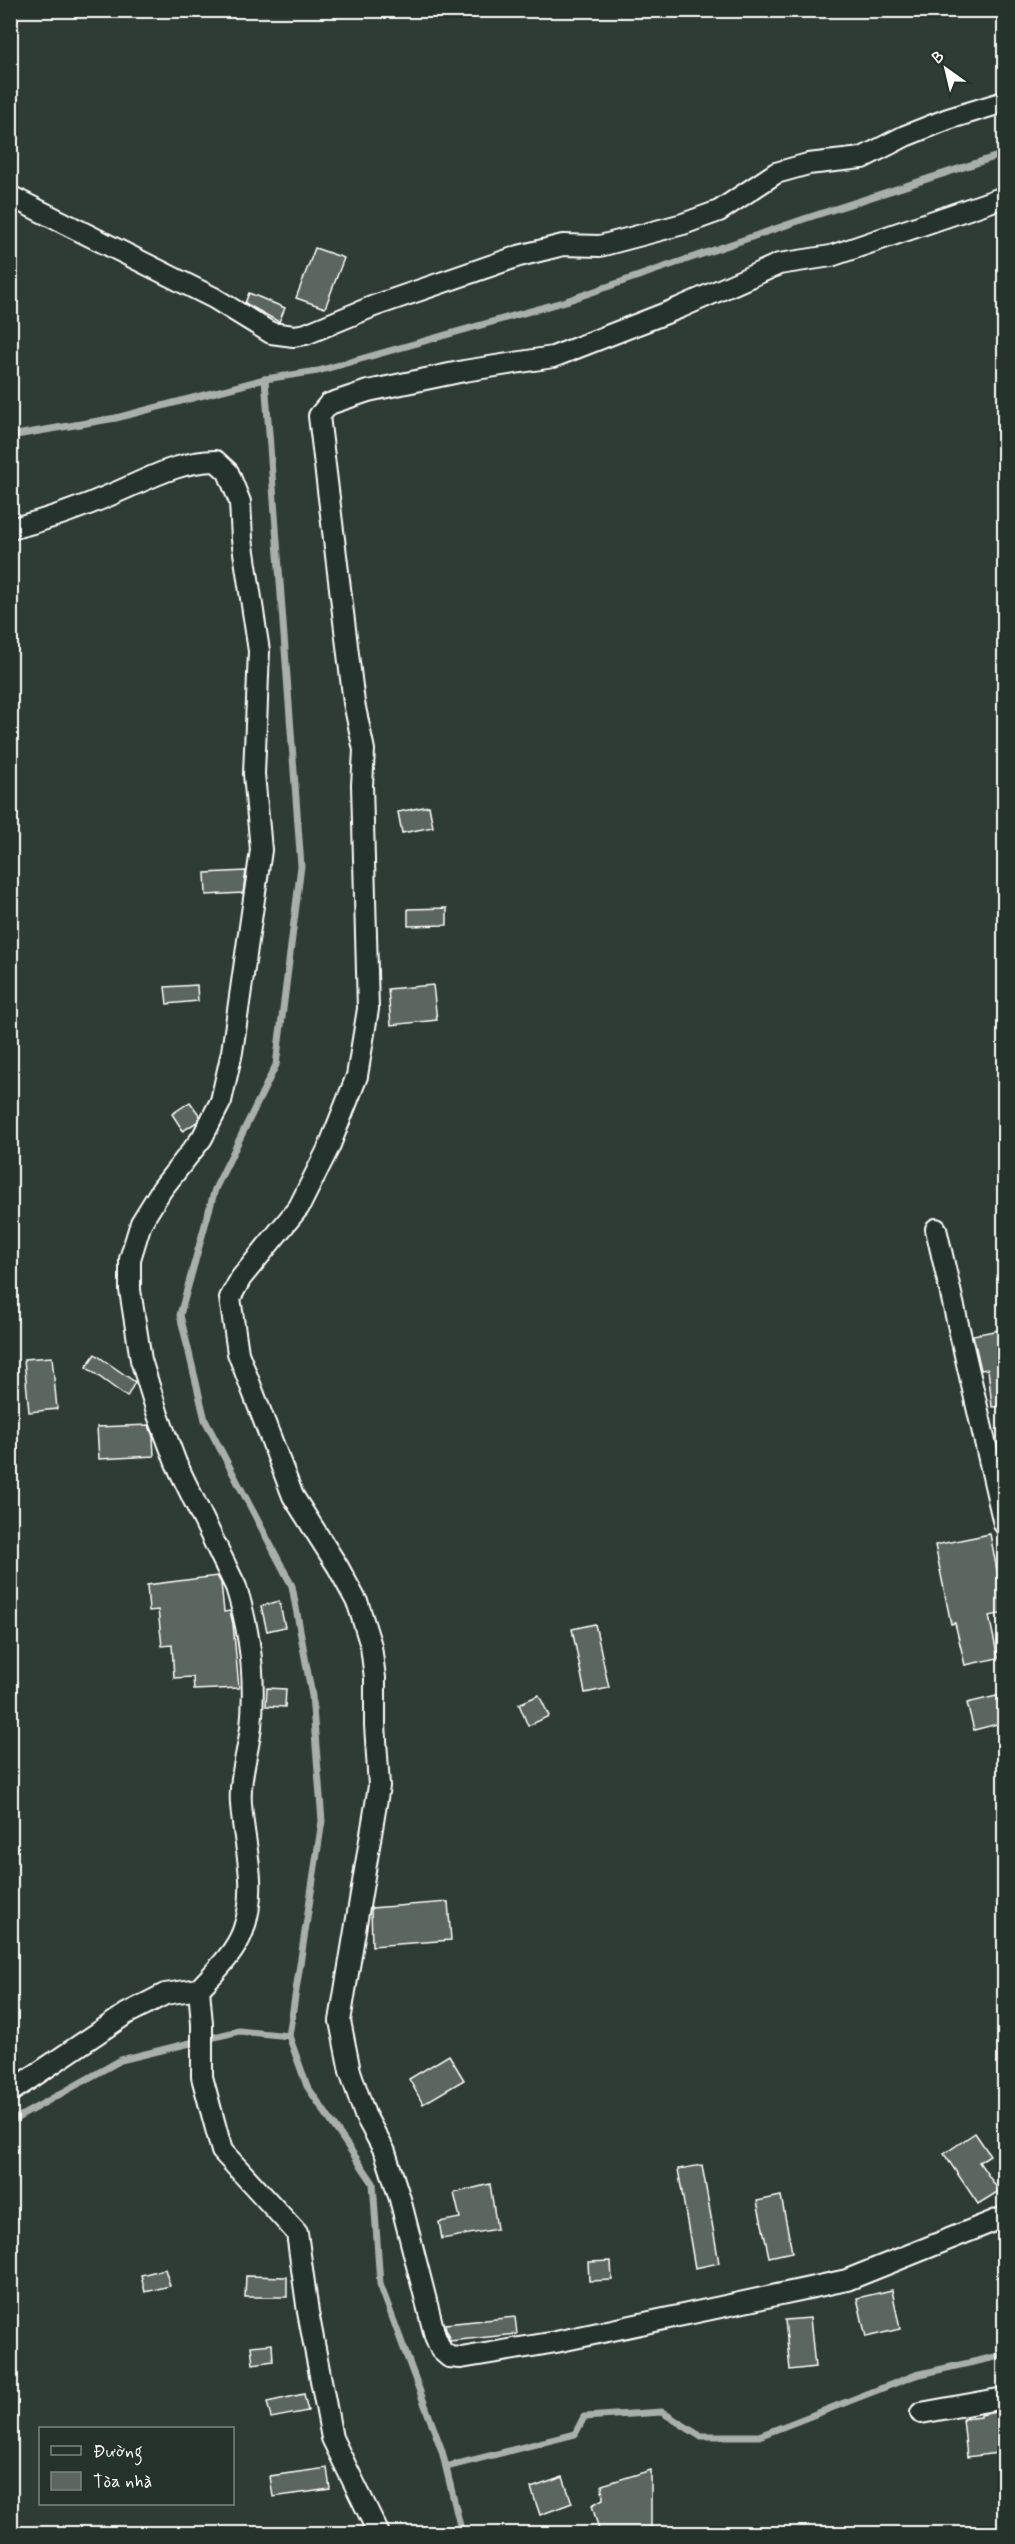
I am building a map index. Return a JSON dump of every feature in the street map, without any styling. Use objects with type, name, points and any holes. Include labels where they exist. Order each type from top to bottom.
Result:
[{"type":"street","points":[[10,196],[198,289],[271,333],[294,336],[306,334],[374,306],[519,256],[563,245],[600,246],[682,224],[719,211],[776,173],[807,164],[862,158],[905,136],[1005,102]]},
{"type":"street","points":[[1005,197],[831,256],[779,264],[679,308],[553,357],[464,371],[368,391],[329,404],[319,416],[352,691],[364,750],[362,785],[368,1009],[357,1076],[329,1147],[299,1207],[241,1278],[230,1298],[238,1353],[292,1496],[338,1567],[358,1604],[371,1646],[375,1678],[379,1786],[340,2021],[350,2071],[365,2115],[385,2151],[400,2199],[435,2336],[441,2350],[449,2357],[460,2358],[556,2342],[847,2280],[1005,2217]]},
{"type":"street","points":[[10,529],[43,521],[168,470],[200,461],[216,461],[228,472],[240,502],[242,539],[259,651],[254,774],[261,850],[232,1052],[221,1101],[202,1138],[162,1189],[141,1223],[130,1259],[130,1290],[141,1360],[176,1463],[236,1587],[241,1603],[254,1680],[250,1728],[241,1782],[241,1804],[252,1880],[243,1932],[226,1960],[199,1989],[165,1994],[126,2014],[10,2092]]},
{"type":"street","points":[[936,1229],[1005,1524]]},
{"type":"street","points":[[199,1989],[202,2077],[222,2151],[297,2233],[308,2312],[332,2438],[379,2534]]},
{"type":"street","points":[[921,2413],[1005,2398]]},
{"type":"building","points":[[315,248],[344,258],[325,308],[296,298]]},
{"type":"building","points":[[249,293],[285,308],[279,322],[245,303]]},
{"type":"building","points":[[429,806],[433,827],[402,833],[398,812]]},
{"type":"building","points":[[246,871],[243,893],[206,895],[205,873]]},
{"type":"building","points":[[447,908],[447,925],[408,926],[408,909]]},
{"type":"building","points":[[197,985],[198,1001],[167,1004],[165,987]]},
{"type":"building","points":[[433,985],[437,1020],[391,1025],[388,989]]},
{"type":"building","points":[[190,1102],[200,1116],[197,1122],[183,1131],[172,1114]]},
{"type":"building","points":[[1005,1329],[1005,1406],[992,1407],[988,1369],[981,1370],[973,1335]]},
{"type":"building","points":[[95,1354],[135,1382],[127,1397],[86,1367]]},
{"type":"building","points":[[52,1357],[57,1409],[29,1412],[24,1359]]},
{"type":"building","points":[[149,1425],[153,1437],[154,1456],[99,1459],[97,1427]]},
{"type":"building","points":[[990,1534],[1005,1611],[1005,1613],[989,1616],[998,1658],[965,1665],[955,1623],[951,1624],[935,1545]]},
{"type":"building","points":[[217,1576],[221,1583],[224,1612],[230,1611],[233,1624],[239,1688],[194,1690],[193,1677],[174,1678],[172,1645],[162,1646],[158,1610],[149,1611],[147,1585]]},
{"type":"building","points":[[279,1601],[285,1627],[267,1631],[261,1606]]},
{"type":"building","points":[[595,1624],[609,1688],[585,1693],[572,1629]]},
{"type":"building","points":[[267,1688],[286,1689],[285,1707],[266,1706]]},
{"type":"building","points":[[1005,1694],[1005,1722],[974,1730],[967,1703]]},
{"type":"building","points":[[539,1695],[549,1716],[528,1726],[519,1704]]},
{"type":"building","points":[[448,1902],[451,1940],[372,1946],[371,1908]]},
{"type":"building","points":[[449,2055],[464,2080],[423,2104],[409,2079]]},
{"type":"building","points":[[975,2133],[990,2155],[979,2162],[999,2191],[978,2204],[944,2154]]},
{"type":"building","points":[[702,2165],[719,2263],[695,2268],[678,2169]]},
{"type":"building","points":[[490,2184],[497,2229],[442,2239],[439,2222],[460,2218],[454,2193]]},
{"type":"building","points":[[781,2196],[792,2252],[769,2257],[757,2201]]},
{"type":"building","points":[[611,2261],[612,2280],[589,2281],[588,2262]]},
{"type":"building","points":[[165,2269],[170,2286],[145,2292],[141,2275]]},
{"type":"building","points":[[246,2276],[287,2277],[287,2297],[245,2297]]},
{"type":"building","points":[[892,2290],[900,2329],[866,2337],[857,2298]]},
{"type":"building","points":[[515,2317],[517,2334],[450,2341],[445,2324]]},
{"type":"building","points":[[810,2318],[815,2367],[790,2370],[785,2320]]},
{"type":"building","points":[[272,2344],[273,2361],[253,2364],[251,2346]]},
{"type":"building","points":[[304,2394],[308,2411],[271,2418],[267,2402]]},
{"type":"building","points":[[1005,2410],[1005,2452],[967,2457],[963,2419],[981,2417],[981,2415]]},
{"type":"building","points":[[327,2468],[330,2489],[273,2497],[270,2476]]},
{"type":"building","points":[[651,2470],[651,2534],[600,2534],[592,2505],[603,2499],[602,2485]]},
{"type":"building","points":[[563,2477],[572,2503],[540,2515],[531,2488]]},
{"type":"waterway","points":[[265,379],[318,371],[566,301],[804,219],[1004,154]]},
{"type":"waterway","points":[[10,436],[116,418],[265,379],[301,866],[276,1065],[215,1189],[180,1315],[205,1420],[292,1586],[312,1696],[322,1821],[289,2036],[307,2086],[373,2183],[380,2284],[442,2451],[462,2534]]},
{"type":"waterway","points":[[10,2122],[121,2060],[239,2031],[289,2036]]},
{"type":"waterway","points":[[446,2467],[575,2434],[584,2417],[662,2412],[700,2436],[759,2436],[916,2375],[1004,2355]]}]
